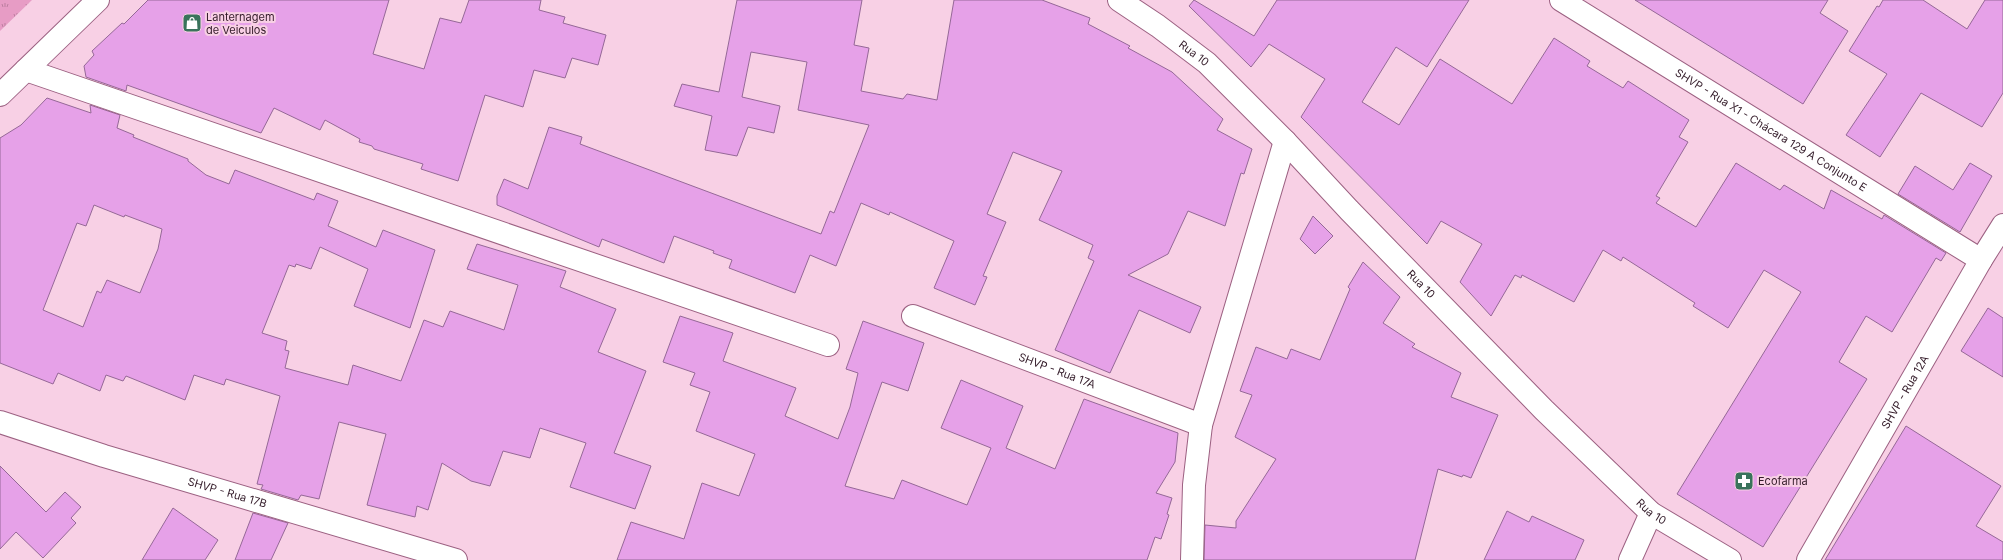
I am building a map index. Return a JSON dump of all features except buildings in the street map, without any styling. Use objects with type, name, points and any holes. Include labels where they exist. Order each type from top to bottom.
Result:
[{"type":"street","points":[[0,95],[98,0]]},
{"type":"street","name":"Rua 10","points":[[1119,0],[1158,26],[1207,63],[1285,141],[1349,210],[1544,410],[1651,513],[1730,560]]},
{"type":"street","name":"SHVP - Rua X1 - Chácara 129 A Conjunto E","points":[[1562,0],[1981,260]]},
{"type":"street","points":[[26,70],[828,345]]},
{"type":"street","points":[[1192,560],[1194,485],[1201,426],[1285,141]]},
{"type":"street","name":"SHVP - Rua 12A","points":[[1808,560],[1981,260],[2003,225]]},
{"type":"street","name":"SHVP - Rua 17A","points":[[913,316],[1201,426]]},
{"type":"street","name":"SHVP - Rua 17B","points":[[0,422],[104,456],[456,560]]},
{"type":"street","points":[[1630,560],[1651,513]]},
{"type":"green space","points":[[0,0],[32,0],[0,31]]},
{"type":"place","name":"Lanternagem de Veiculos","points":[[192,23]]},
{"type":"place","name":"Ecofarma","points":[[1744,481]]}]
